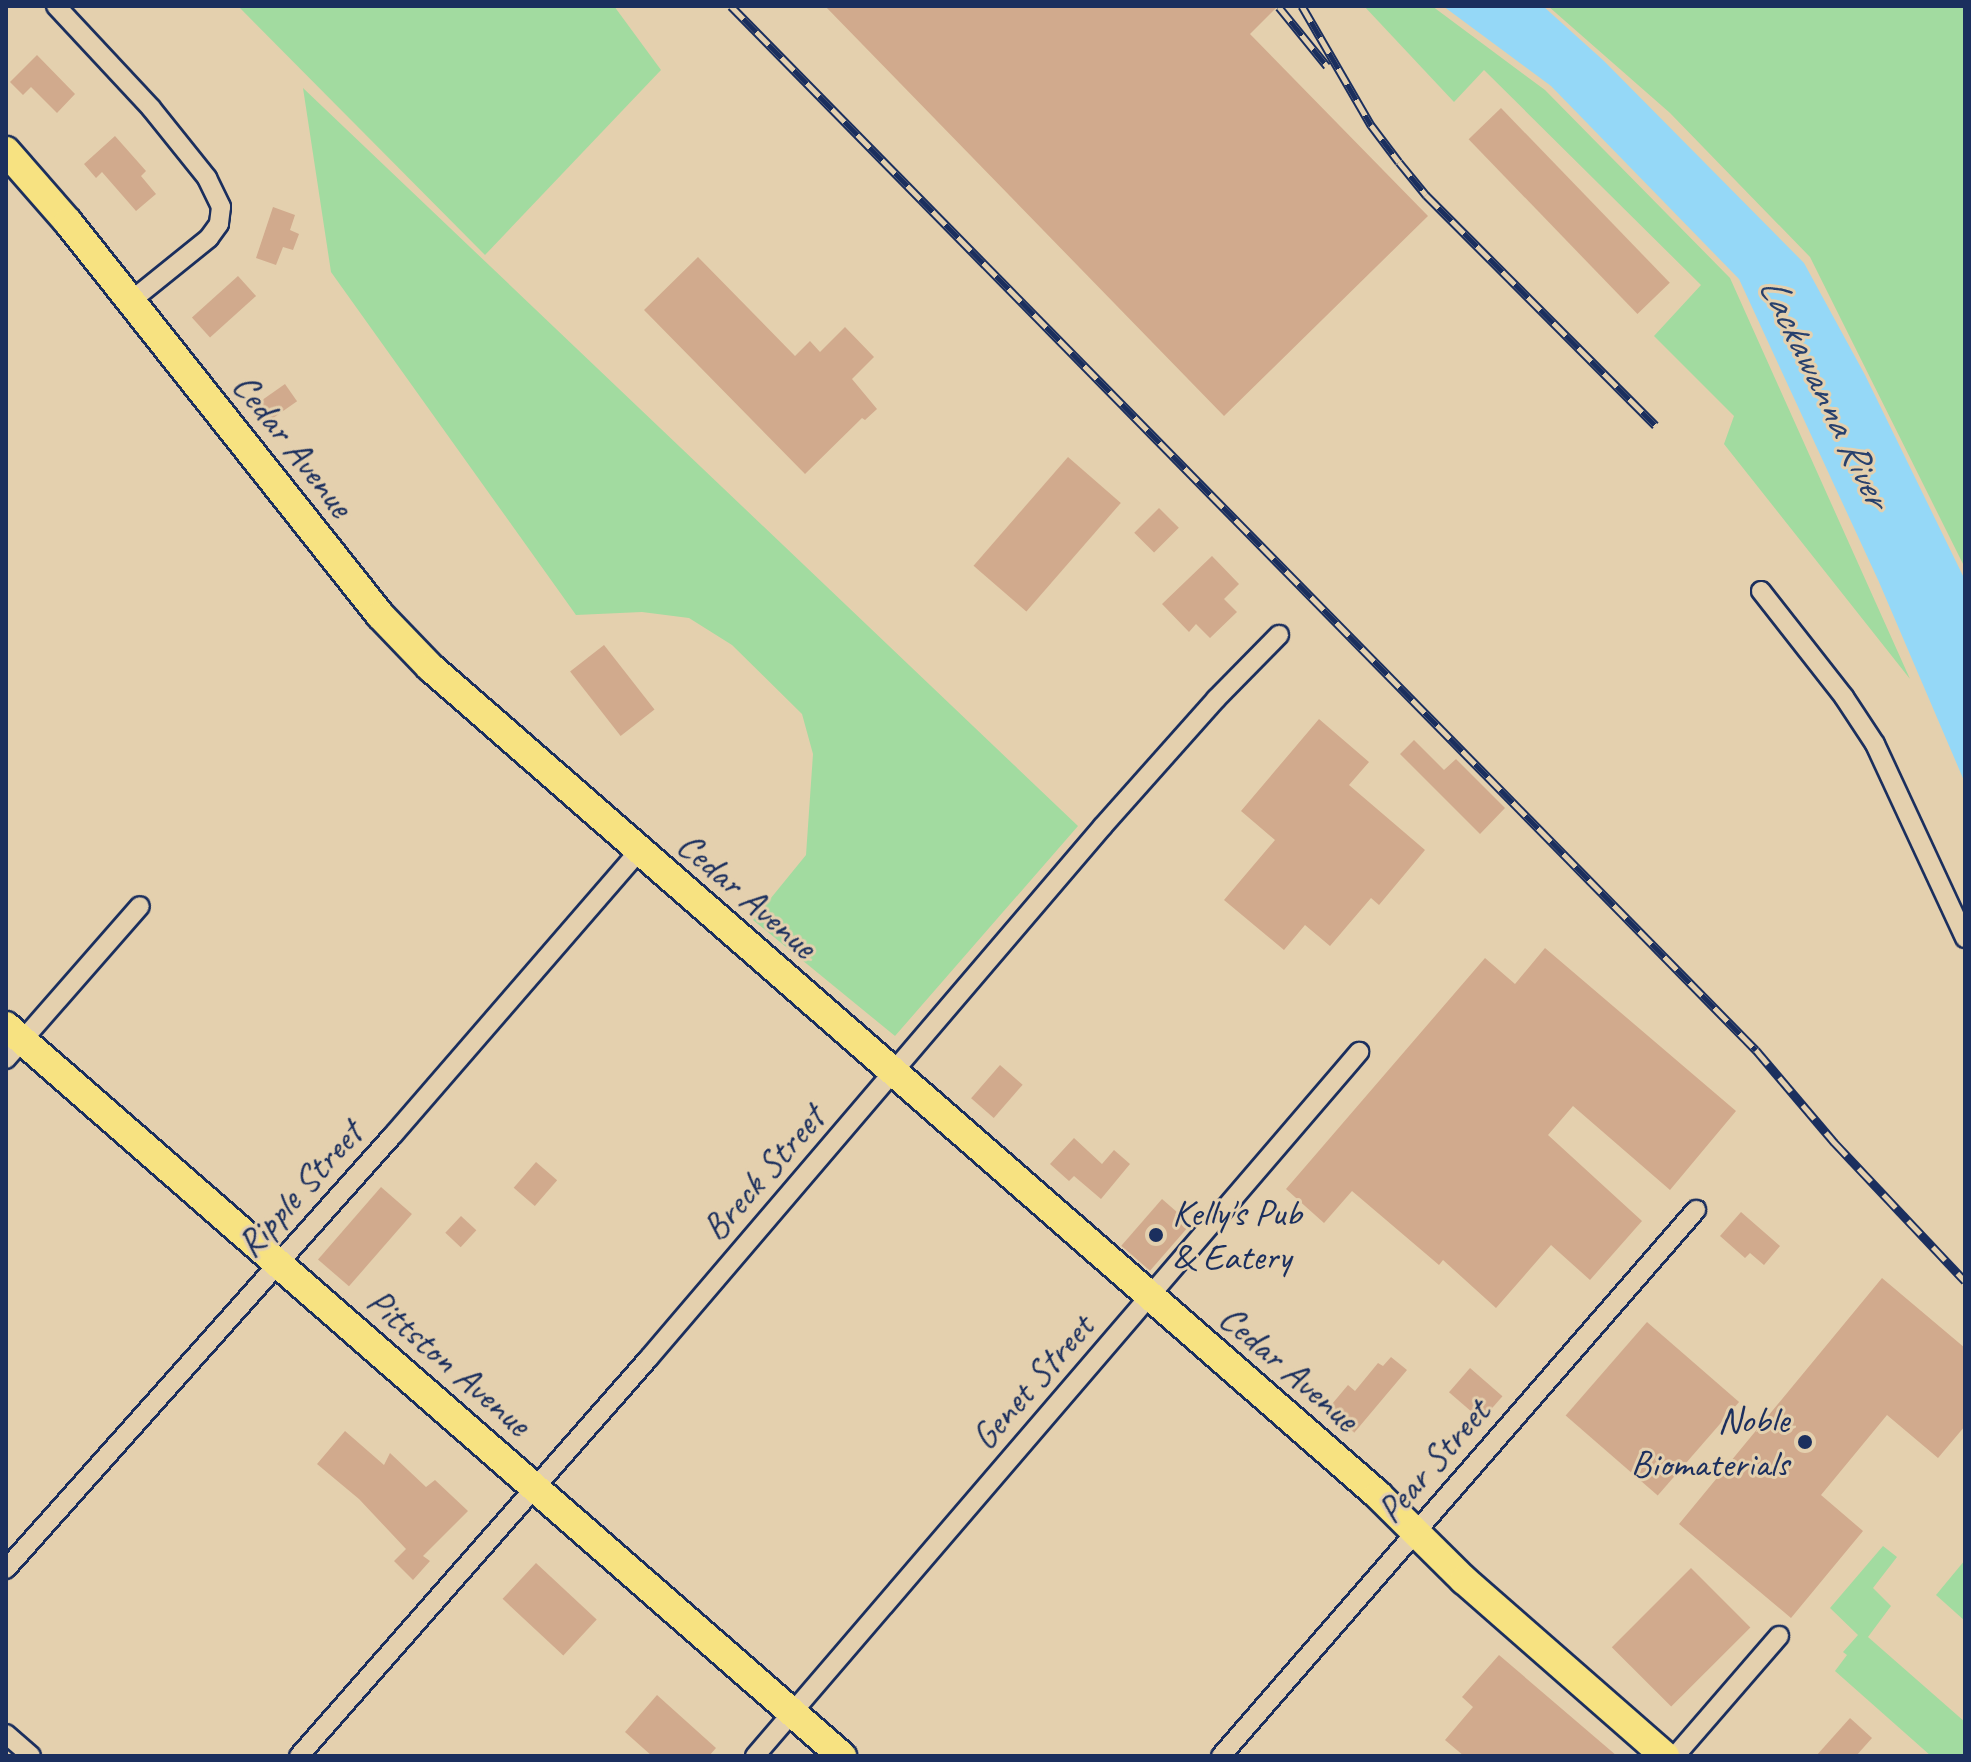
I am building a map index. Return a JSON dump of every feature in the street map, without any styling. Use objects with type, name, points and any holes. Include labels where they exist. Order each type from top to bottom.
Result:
[{"type":"main road","name":"Cedar Avenue","points":[[6,151],[131,301],[404,642],[1150,1297],[1665,1756]]},
{"type":"main road","name":"Pittston Avenue","points":[[12,1042],[277,1263],[842,1756]]},
{"type":"street","points":[[56,6],[151,108],[207,178],[221,207],[215,232],[131,301]]},
{"type":"street","points":[[1761,591],[1844,697],[1875,744],[1965,938]]},
{"type":"street","name":"Breck Street","points":[[299,1756],[535,1488],[1124,803],[1216,699],[1279,635]]},
{"type":"street","name":"Ripple Street","points":[[6,1569],[639,851]]},
{"type":"street","points":[[12,1042],[140,906]]},
{"type":"street","name":"Genet Street","points":[[755,1756],[1359,1052]]},
{"type":"street","name":"Pear Street","points":[[1221,1756],[1696,1210]]},
{"type":"street","points":[[1675,1756],[1779,1636]]},
{"type":"street","points":[[6,1734],[31,1756]]},
{"type":"green space","points":[[238,6],[614,6],[661,70],[485,255]]},
{"type":"green space","points":[[1364,6],[1432,6],[1545,90],[1730,278],[1910,679],[1724,444],[1734,416],[1654,336],[1701,285],[1484,70],[1454,102]]},
{"type":"green space","points":[[1548,6],[1965,6],[1965,568],[1810,257],[1670,113]]},
{"type":"green space","points":[[303,88],[1078,826],[895,1036],[753,920],[806,855],[813,754],[802,714],[732,645],[689,618],[642,612],[576,615],[331,272]]},
{"type":"green space","points":[[1883,1546],[1897,1557],[1873,1588],[1891,1606],[1868,1637],[1965,1722],[1965,1756],[1931,1756],[1835,1671],[1847,1655],[1843,1652],[1858,1635],[1830,1608]]},
{"type":"green space","points":[[1965,1560],[1965,1621],[1936,1595]]},
{"type":"water","name":"Lackawanna River","points":[[1443,6],[1543,6],[1604,61],[1804,263],[1865,375],[1965,580],[1965,783],[1879,582],[1739,279],[1551,86]]},
{"type":"building","points":[[825,6],[1278,6],[1250,34],[1428,216],[1224,416]]},
{"type":"building","points":[[37,55],[75,94],[57,113],[31,87],[23,95],[10,82]]},
{"type":"building","points":[[1501,108],[1670,283],[1637,314],[1469,139]]},
{"type":"building","points":[[115,136],[146,171],[141,176],[156,194],[136,211],[102,172],[96,178],[84,164]]},
{"type":"building","points":[[273,207],[295,215],[290,230],[299,234],[293,250],[283,247],[276,265],[256,258]]},
{"type":"building","points":[[698,257],[795,356],[810,341],[820,352],[845,327],[874,357],[852,379],[877,409],[865,420],[862,418],[805,474],[644,310]]},
{"type":"building","points":[[238,276],[256,296],[210,338],[192,317]]},
{"type":"building","points":[[285,384],[297,401],[263,425],[251,408]]},
{"type":"building","points":[[1068,457],[1121,503],[1026,612],[974,566]]},
{"type":"building","points":[[1159,508],[1179,528],[1154,553],[1134,533]]},
{"type":"building","points":[[1212,556],[1239,584],[1224,599],[1237,612],[1210,638],[1196,624],[1189,632],[1162,604]]},
{"type":"building","points":[[604,645],[654,710],[621,736],[570,671]]},
{"type":"building","points":[[1319,719],[1369,762],[1349,785],[1425,850],[1379,905],[1371,898],[1330,946],[1305,925],[1284,950],[1224,900],[1275,840],[1241,811]]},
{"type":"building","points":[[1414,740],[1444,770],[1456,759],[1505,808],[1480,834],[1400,754]]},
{"type":"building","points":[[1545,948],[1736,1111],[1670,1190],[1573,1106],[1548,1135],[1642,1221],[1590,1280],[1551,1245],[1496,1308],[1443,1260],[1439,1265],[1352,1191],[1324,1223],[1286,1189],[1485,958],[1515,984]]},
{"type":"building","points":[[1000,1065],[1023,1085],[994,1118],[971,1098]]},
{"type":"building","points":[[1074,1138],[1102,1164],[1114,1150],[1130,1164],[1101,1199],[1074,1176],[1069,1181],[1050,1164]]},
{"type":"building","points":[[536,1162],[557,1180],[535,1206],[514,1188]]},
{"type":"building","points":[[381,1187],[412,1214],[349,1286],[318,1259]]},
{"type":"building","name":"Kelly's Pub & Eatery","points":[[1162,1199],[1191,1224],[1150,1271],[1121,1246]]},
{"type":"building","points":[[1741,1212],[1780,1246],[1764,1265],[1750,1253],[1745,1258],[1720,1236]]},
{"type":"building","points":[[461,1216],[476,1230],[461,1247],[445,1233]]},
{"type":"building","name":"Noble Biomaterials","points":[[1882,1278],[1965,1348],[1965,1426],[1938,1458],[1887,1415],[1821,1495],[1863,1531],[1791,1618],[1679,1524]]},
{"type":"building","points":[[1647,1322],[1739,1402],[1658,1496],[1566,1416]]},
{"type":"building","points":[[1391,1357],[1407,1370],[1354,1433],[1327,1410],[1348,1385],[1355,1391],[1378,1363],[1383,1366]]},
{"type":"building","points":[[1470,1368],[1502,1396],[1481,1420],[1449,1392]]},
{"type":"building","points":[[345,1431],[384,1465],[390,1453],[426,1487],[435,1480],[468,1511],[423,1556],[430,1561],[413,1580],[394,1561],[406,1549],[359,1499],[317,1464]]},
{"type":"building","points":[[536,1563],[597,1620],[563,1655],[503,1599]]},
{"type":"building","points":[[1691,1568],[1750,1627],[1671,1707],[1612,1647]]},
{"type":"building","points":[[1499,1655],[1617,1756],[1464,1756],[1445,1740],[1473,1707],[1462,1697]]},
{"type":"building","points":[[657,1695],[716,1748],[709,1756],[652,1756],[625,1732]]},
{"type":"building","points":[[1850,1718],[1872,1738],[1856,1756],[1816,1756]]},
{"type":"railway","points":[[731,6],[1756,1050],[1834,1142],[1965,1281]]},
{"type":"railway","points":[[1302,6],[1371,125],[1426,195],[1655,425]]},
{"type":"railway","points":[[1279,7],[1327,66]]},
{"type":"place","name":"Kelly's Pub & Eatery","points":[[1156,1235]]},
{"type":"place","name":"Noble Biomaterials","points":[[1805,1442]]}]
